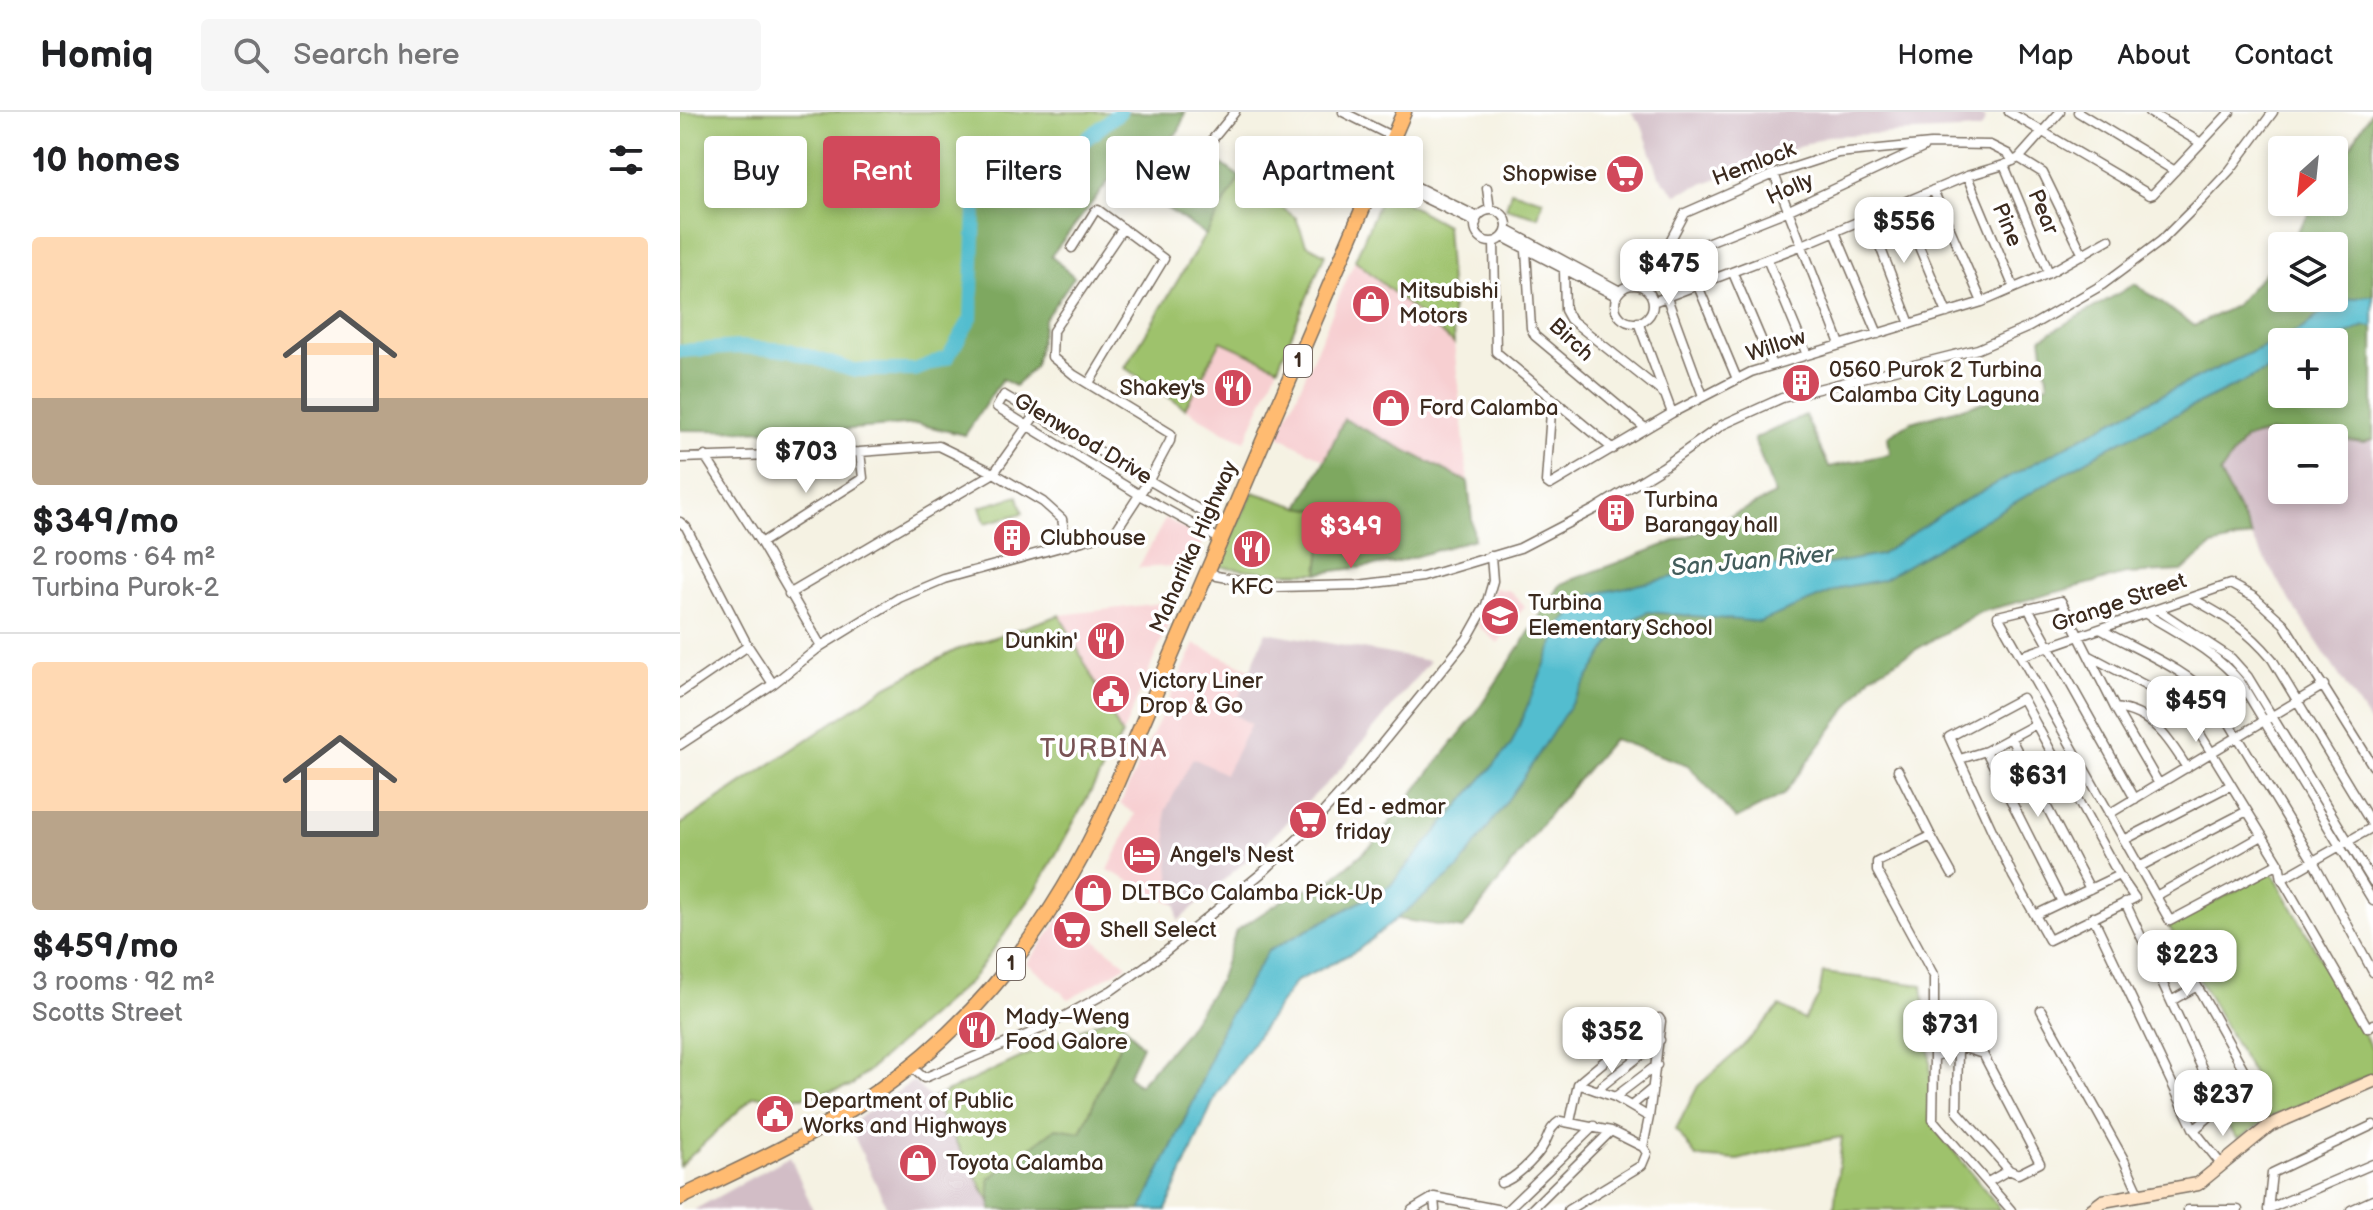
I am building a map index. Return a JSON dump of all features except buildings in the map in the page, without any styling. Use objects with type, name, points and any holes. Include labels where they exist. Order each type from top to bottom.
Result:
[{"type":"highway","name":"Maharlika Highway","points":[[1393,136],[1404,112]]},
{"type":"highway","name":"Maharlika Highway","points":[[680,1198],[827,1123],[879,1091],[969,1015],[1024,950],[1067,887],[1107,806],[1362,208]]},
{"type":"main road","points":[[2091,1210],[2099,1202],[2198,1184],[2269,1126],[2373,1081]]},
{"type":"street","points":[[1215,136],[1235,112]]},
{"type":"street","points":[[1343,112],[1391,136]]},
{"type":"street","points":[[2009,112],[2145,194],[2153,194],[2225,114]]},
{"type":"street","points":[[1653,302],[1733,273],[1967,176],[2012,161],[2060,112]]},
{"type":"street","points":[[2078,112],[2175,171]]},
{"type":"street","points":[[2149,112],[2201,143]]},
{"type":"street","points":[[1207,570],[1217,576],[1278,587],[1358,585],[1423,577],[1520,548],[1595,509],[1734,419],[1782,398],[1978,349],[2029,327],[2102,285],[2161,241],[2200,202],[2230,170],[2273,112]]},
{"type":"street","name":"Hemlock","points":[[1645,288],[1685,213],[1774,174],[1838,153],[1931,144],[1990,145],[2008,154],[2012,161],[2043,173],[2083,255]]},
{"type":"street","name":"Holly","points":[[1661,258],[1671,257],[1787,211],[1931,144]]},
{"type":"street","name":"Pear","points":[[2012,161],[2049,273]]},
{"type":"street","points":[[1774,174],[1840,344]]},
{"type":"street","name":"Pine","points":[[1967,176],[2014,288]]},
{"type":"street","points":[[1487,188],[1490,210]]},
{"type":"street","points":[[1933,190],[1982,302]]},
{"type":"street","points":[[1423,193],[1477,220]]},
{"type":"street","points":[[1901,204],[1947,313]]},
{"type":"street","points":[[1072,248],[1098,210],[1164,259],[1089,383]]},
{"type":"street","points":[[1477,220],[1490,210]]},
{"type":"street","points":[[1490,210],[1503,216],[1496,352],[1613,449]]},
{"type":"street","points":[[1869,218],[1910,324]]},
{"type":"street","points":[[1477,220],[1480,237],[1501,236],[1618,294]]},
{"type":"street","points":[[680,745],[773,684],[821,646],[899,598],[944,579],[1115,532],[1149,480],[1171,434],[1052,357],[1053,331],[1123,228]]},
{"type":"street","points":[[1835,232],[1878,334]]},
{"type":"street","points":[[1501,236],[1564,270],[1618,294]]},
{"type":"street","name":"Willow","points":[[1552,398],[1546,482],[1550,485],[1645,428],[1737,379],[1772,365],[1982,302],[2049,273],[2109,239]]},
{"type":"street","name":"Birch","points":[[1526,251],[1531,328],[1535,336],[1645,428]]},
{"type":"street","points":[[1767,259],[1807,355]]},
{"type":"street","points":[[1564,270],[1565,310],[1570,319],[1663,393]]},
{"type":"street","points":[[1733,273],[1772,365]]},
{"type":"street","points":[[1629,285],[1645,288],[1653,302],[1651,313],[1638,322],[1626,321],[1618,313],[1618,294],[1629,285]]},
{"type":"street","points":[[1698,286],[1737,379]]},
{"type":"street","points":[[1667,298],[1703,396]]},
{"type":"street","points":[[1638,322],[1672,413]]},
{"type":"street","name":"Glenwood Drive","points":[[1004,395],[1149,480],[1224,533],[1140,495],[1026,427],[997,407],[1004,395]]},
{"type":"street","points":[[789,594],[994,473],[1036,414]]},
{"type":"street","points":[[680,458],[939,446],[1043,502],[1062,519],[1067,546]]},
{"type":"street","points":[[761,543],[863,478],[860,452]]},
{"type":"street","points":[[705,456],[761,543],[821,646]]},
{"type":"street","points":[[680,522],[686,527],[748,646],[773,684]]},
{"type":"street","points":[[910,1066],[924,1078],[1045,1027],[1099,997],[1165,952],[1263,872],[1310,827],[1355,777],[1467,639],[1486,605],[1493,581],[1491,556]]},
{"type":"street","name":"Grange Street","points":[[2021,656],[2230,584],[2254,597],[2284,624],[2324,685]]},
{"type":"street","points":[[2191,598],[2232,620],[2253,636],[2272,659],[2373,827],[2282,879]]},
{"type":"street","points":[[2159,784],[2115,708],[2061,601],[1998,616],[2170,921],[2279,863]]},
{"type":"street","points":[[2028,608],[2135,799]]},
{"type":"street","points":[[2158,610],[2231,658],[2248,677],[2268,719]]},
{"type":"street","points":[[2146,614],[2208,651],[2225,664],[2241,683],[2268,719],[2344,844],[2373,901]]},
{"type":"street","points":[[2102,630],[2199,683],[2216,701],[2313,861],[2373,972]]},
{"type":"street","points":[[680,693],[748,646]]},
{"type":"street","points":[[2090,656],[2171,699],[2186,711],[2279,863],[2282,879],[2370,1026]]},
{"type":"street","points":[[2109,814],[2324,685],[2373,766]]},
{"type":"street","points":[[2022,698],[2119,875],[2135,898],[2049,940],[2013,876],[1960,759],[1949,737],[2022,698]]},
{"type":"street","points":[[2115,708],[2130,710],[2164,733],[2187,768]]},
{"type":"street","points":[[1960,759],[1986,751],[2036,724]]},
{"type":"street","points":[[2010,737],[2090,889]]},
{"type":"street","points":[[1986,751],[2062,902]]},
{"type":"street","points":[[1898,770],[1952,874]]},
{"type":"street","points":[[2124,840],[2231,785]]},
{"type":"street","points":[[2139,867],[2247,811]]},
{"type":"street","points":[[1931,836],[1877,862],[1877,871],[1934,976],[1933,1120],[2011,1210]]},
{"type":"street","points":[[2156,896],[2262,836]]},
{"type":"street","points":[[2344,844],[2373,882]]},
{"type":"street","points":[[2035,915],[2119,875]]},
{"type":"street","points":[[2125,902],[2220,1107]]},
{"type":"street","points":[[2093,917],[2194,1130],[2221,1164]]},
{"type":"street","points":[[2171,1001],[2197,986],[2250,1081],[2194,1130]]},
{"type":"street","points":[[2041,1010],[2123,1158],[2140,1195]]},
{"type":"street","points":[[1570,1122],[1578,1084],[1659,1018],[1657,1065],[1643,1147]]},
{"type":"street","points":[[1599,1091],[1660,1040]]},
{"type":"street","points":[[1934,1057],[1958,1046],[1983,1054],[2040,1163],[2018,1174],[2009,1170],[1957,1111],[1958,1046]]},
{"type":"street","points":[[1615,1097],[1657,1065]]},
{"type":"street","points":[[1578,1084],[1615,1097],[1649,1117]]},
{"type":"street","points":[[1631,1106],[1653,1088]]},
{"type":"street","points":[[1501,1183],[1510,1180],[1542,1148],[1556,1123],[1594,1126],[1643,1147],[1647,1153],[1642,1165],[1568,1210]]},
{"type":"street","points":[[2373,1125],[2272,1173],[2268,1210],[2373,1164]]},
{"type":"street","points":[[1416,1209],[1434,1197],[1504,1210],[1594,1126]]},
{"type":"street","points":[[1531,1210],[1611,1131]]},
{"type":"street","points":[[1988,1182],[2009,1170]]},
{"type":"street","points":[[1434,1197],[1435,1210]]},
{"type":"street","points":[[2351,1210],[2373,1200]]},
{"type":"street","points":[[2188,1210],[2238,1210]]},
{"type":"shaded area","points":[[1631,112],[1972,112],[1986,119],[1981,129],[1828,136],[1676,194],[1659,176],[1642,126]]},
{"type":"shaded area","points":[[2373,137],[2373,727],[2296,610],[2197,448],[2268,403],[2268,408],[2348,408],[2348,328],[2334,328],[2334,312],[2348,312],[2348,232],[2339,232],[2345,216],[2348,216],[2348,207]]},
{"type":"shaded area","points":[[1355,260],[1454,344],[1468,482],[1345,419],[1325,460],[1277,435]]},
{"type":"shaded area","name":"Shakey's","points":[[1221,341],[1278,367],[1245,441],[1185,408]]},
{"type":"shaded area","points":[[1166,518],[1203,541],[1192,565],[1138,568]]},
{"type":"shaded area","name":"Turbina Elementary School","points":[[1495,588],[1510,591],[1525,606],[1498,643],[1478,626]]},
{"type":"shaded area","points":[[1178,601],[1122,735],[1060,615]]},
{"type":"shaded area","points":[[1266,632],[1430,661],[1338,772],[1267,842],[1178,921],[1176,905],[1172,900],[1165,811],[1193,758],[1225,774],[1251,724],[1232,714]]},
{"type":"shaded area","points":[[1195,644],[1251,670],[1232,714],[1252,724],[1225,775],[1165,811],[1176,905],[1108,870],[1135,814],[1120,804]]},
{"type":"shaded area","points":[[1063,915],[1127,965],[1069,999],[1027,963]]},
{"type":"shaded area","name":"Toyota Calamba","points":[[913,1081],[935,1103],[991,1203],[991,1210],[888,1210],[849,1125]]},
{"type":"shaded area","points":[[790,1156],[813,1210],[694,1210]]},
{"type":"green space","points":[[680,112],[1120,112],[1090,136],[956,136],[956,208],[975,208],[971,318],[948,357],[915,370],[852,370],[789,350],[739,347],[680,351]]},
{"type":"green space","points":[[1120,112],[1185,113],[1179,131],[1174,136],[1106,136],[1106,185],[1090,205],[1090,136]]},
{"type":"green space","points":[[2373,112],[2373,439],[2364,442],[2348,440],[2348,424],[2268,424],[2268,433],[2244,439],[2220,474],[2252,536],[2212,546],[2182,571],[2126,574],[1980,612],[1871,676],[1783,795],[1736,819],[1688,765],[1613,739],[1554,808],[1463,929],[1345,911],[1222,1028],[1195,1098],[1141,1210],[991,1210],[989,1179],[1056,1128],[1081,1132],[1127,1028],[1142,1046],[1128,1076],[1139,1085],[1184,1034],[1219,981],[1236,931],[1295,892],[1328,883],[1372,845],[1474,716],[1561,584],[1693,534],[1775,495],[1754,439],[1805,415],[1829,467],[1890,454],[1888,436],[1911,422],[2048,384],[2041,338],[2135,284],[2194,326],[2235,306],[2268,269],[2268,312],[2348,312],[2348,232],[2297,232],[2307,216],[2348,216],[2348,151]]},
{"type":"green space","points":[[1219,162],[1235,173],[1235,186],[1206,235],[1166,208],[1219,208]]},
{"type":"green space","points":[[1235,185],[1235,208],[1282,208],[1296,218],[1306,244],[1325,254],[1278,367],[1221,341],[1185,408],[1125,368]]},
{"type":"green space","points":[[1511,191],[1543,200],[1538,217],[1506,208]]},
{"type":"green space","points":[[975,208],[1088,208],[1051,256],[1074,277],[1044,320],[1035,366],[1015,386],[1002,379],[965,435],[918,424],[826,431],[680,430],[680,351],[739,347],[789,350],[852,370],[915,370],[948,357],[971,318]]},
{"type":"green space","points":[[1377,208],[1415,208],[1446,225],[1454,344],[1355,260]]},
{"type":"green space","points":[[1344,419],[1468,482],[1474,539],[1394,563],[1318,573],[1325,511],[1299,507]]},
{"type":"green space","points":[[1253,492],[1299,507],[1325,511],[1318,573],[1272,573],[1216,566]]},
{"type":"green space","points":[[1018,496],[1023,513],[985,523],[980,507]]},
{"type":"green space","points":[[1060,615],[1122,735],[1035,892],[971,980],[851,1086],[803,1097],[754,1096],[680,1166],[680,825],[887,686],[956,650]]},
{"type":"green space","points":[[2272,872],[2373,1051],[2373,1074],[2271,1117],[2238,1139],[2219,1116],[2256,1080],[2168,925]]},
{"type":"green space","points":[[1823,973],[1922,985],[1930,1057],[1932,1124],[2001,1210],[1834,1210],[1842,1137],[1738,1160],[1696,1157],[1676,1129],[1698,1086],[1740,1049],[1780,1006],[1804,1020],[1819,996]]},
{"type":"green space","points":[[1115,1014],[1127,1028],[1081,1132],[1011,1163],[989,1179],[991,1203],[931,1099]]},
{"type":"water","points":[[2373,296],[2373,327],[2365,326],[2348,333],[2348,328],[2303,328],[2322,312],[2348,312],[2348,300]]},
{"type":"water","points":[[2268,344],[2268,370],[2113,445],[1882,580],[1844,587],[1760,622],[1648,612],[1622,625],[1524,777],[1458,869],[1358,950],[1295,982],[1216,1095],[1166,1210],[1141,1210],[1195,1098],[1222,1028],[1268,951],[1390,886],[1511,745],[1562,623],[1594,594],[1734,564],[1812,567],[1880,555],[1949,509],[2159,396]]},
{"type":"waterway","points":[[680,351],[739,347],[789,350],[852,370],[915,370],[948,357],[971,318],[975,208],[992,178],[1030,170],[1071,151],[1120,112]]},
{"type":"place","name":"Shopwise","points":[[1625,174]]},
{"type":"place","name":"Mitsubishi Motors","points":[[1371,304]]},
{"type":"place","name":"0560 Purok 2 Turbina Calamba City Laguna","points":[[1801,383]]},
{"type":"place","name":"Shakey's","points":[[1233,388]]},
{"type":"place","name":"Ford Calamba","points":[[1391,408]]},
{"type":"place","name":"Turbina Barangay hall","points":[[1616,513]]},
{"type":"place","name":"Clubhouse","points":[[1012,538]]},
{"type":"place","name":"KFC","points":[[1252,549]]},
{"type":"place","name":"Turbina Elementary School","points":[[1500,616]]},
{"type":"place","name":"Dunkin'","points":[[1106,641]]},
{"type":"place","name":"Victory Liner Drop & Go","points":[[1111,694]]},
{"type":"place","name":"Ed - edmar friday","points":[[1308,820]]},
{"type":"place","name":"Angel's Nest","points":[[1142,855]]},
{"type":"place","name":"DLTBCo Calamba Pick-Up","points":[[1093,893]]},
{"type":"place","name":"Shell Select","points":[[1072,930]]},
{"type":"place","name":"Mady–Weng Food Galore","points":[[977,1030]]},
{"type":"place","name":"Department of Public Works and Highways","points":[[775,1114]]},
{"type":"place","name":"Toyota Calamba","points":[[918,1163]]},
{"type":"district","name":"TURBINA","points":[[1104,749]]},
{"type":"water label","name":"San Juan River","points":[[1752,561]]}]
